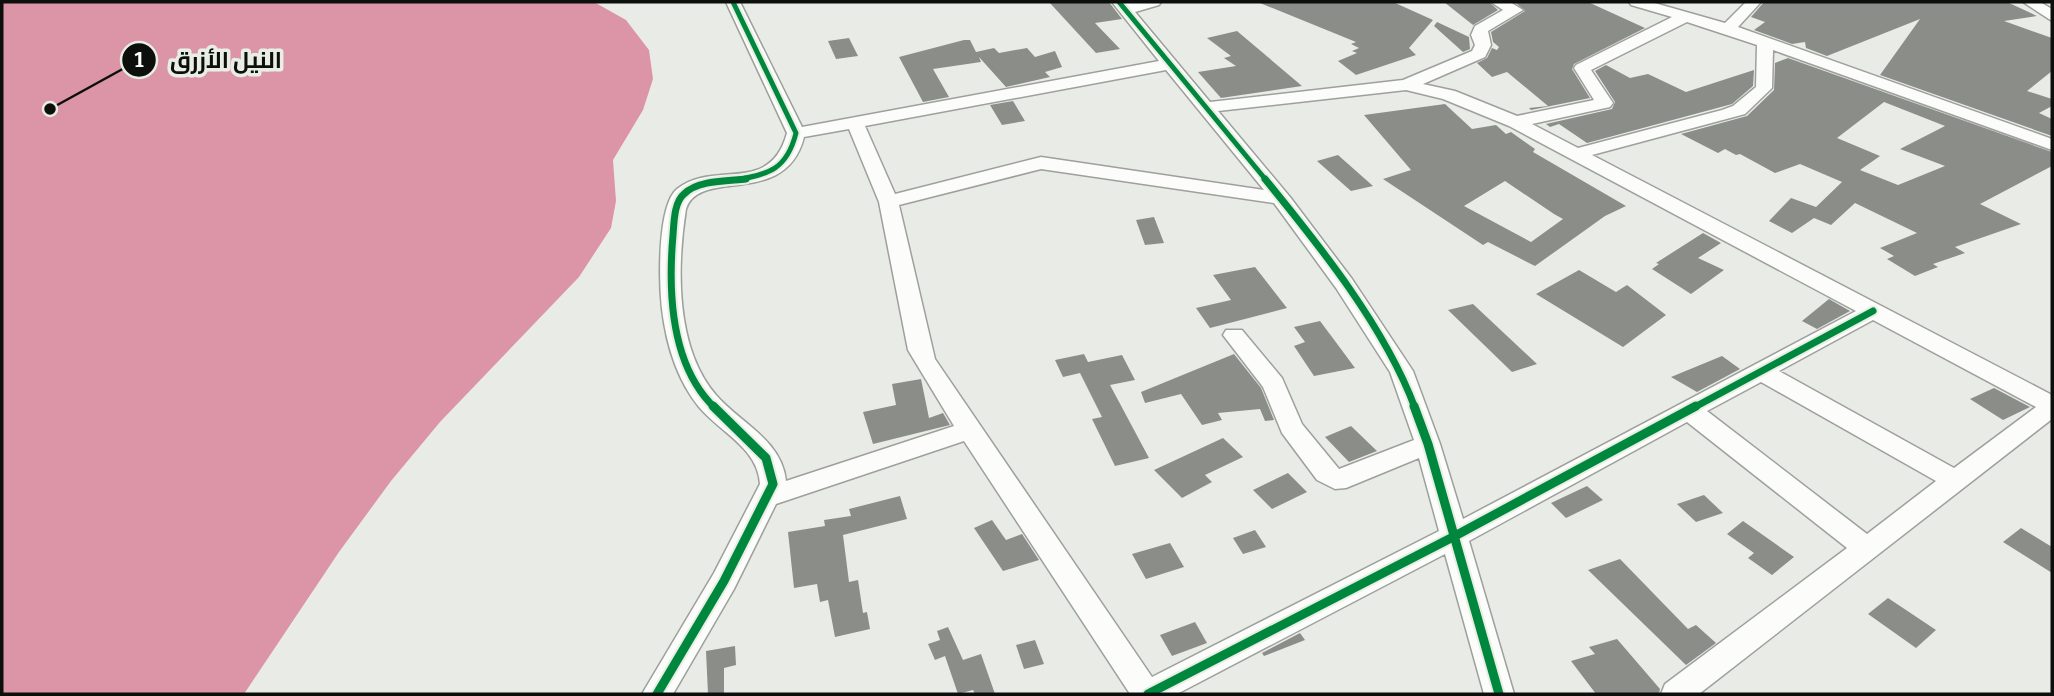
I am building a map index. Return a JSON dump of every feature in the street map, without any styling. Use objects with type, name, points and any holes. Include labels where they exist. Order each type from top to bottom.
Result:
[{"type":"street","points":[[657,694],[724,581],[767,497],[775,473],[770,460],[721,417],[701,394],[686,368],[673,312],[676,206],[682,195],[694,188],[764,175],[789,155],[795,144],[796,133],[733,2]]},
{"type":"street","points":[[1123,5],[1154,2]]},
{"type":"street","points":[[1208,107],[1406,85],[1479,54],[1483,46],[1479,32],[1515,10],[1498,2]]},
{"type":"street","points":[[1636,2],[1728,29],[2052,145]]},
{"type":"street","points":[[1728,29],[1754,2]]},
{"type":"street","points":[[2031,2],[2052,16]]},
{"type":"street","points":[[1123,5],[1280,198],[1344,284],[1401,371],[1428,444],[1499,694]]},
{"type":"street","points":[[1515,122],[1604,103],[1582,68],[1684,17]]},
{"type":"street","points":[[1576,154],[1739,110],[1764,88],[1765,42]]},
{"type":"street","points":[[796,133],[1172,64]]},
{"type":"street","points":[[1406,85],[1449,95],[1515,122],[2052,406],[1676,694]]},
{"type":"street","points":[[855,123],[889,202],[919,349],[931,373],[1148,694],[1453,537],[1873,311]]},
{"type":"street","points":[[889,202],[1041,163],[1280,198]]},
{"type":"street","points":[[1234,335],[1274,384],[1291,427],[1326,472],[1335,479],[1346,478],[1428,444]]},
{"type":"street","points":[[1760,371],[1957,481]]},
{"type":"street","points":[[1689,410],[1867,549]]},
{"type":"street","points":[[767,497],[969,430]]},
{"type":"shaded area","points":[[2,2],[594,2],[626,20],[649,50],[653,79],[643,110],[613,160],[616,201],[611,228],[579,277],[440,422],[391,481],[339,552],[244,694],[2,694]]},
{"type":"building","points":[[1049,2],[1109,2],[1122,19],[1095,23],[1120,49],[1096,53]]},
{"type":"building","points":[[1393,2],[1433,20],[1409,48],[1416,55],[1356,75],[1338,61],[1357,53],[1352,51],[1359,48],[1351,44],[1356,42],[1260,3]]},
{"type":"building","points":[[1444,2],[1489,2],[1498,10],[1473,25]]},
{"type":"building","points":[[1515,2],[1588,2],[1645,28],[1574,64],[1572,69],[1590,98],[1531,110],[1529,108],[1548,106],[1507,72],[1492,77],[1477,63],[1487,58],[1492,48],[1497,50],[1499,47],[1493,42],[1491,32],[1525,11]]},
{"type":"building","points":[[1764,2],[2007,2],[2037,16],[2004,21],[2052,38],[2052,71],[2027,91],[2052,99],[2052,106],[2039,113],[2052,119],[2052,136],[1880,75],[1920,19],[1827,56],[1806,48],[1805,42],[1792,44],[1754,30],[1765,22],[1751,17]]},
{"type":"building","points":[[1437,22],[1469,37],[1470,49],[1463,52],[1434,26]]},
{"type":"building","points":[[1237,31],[1302,86],[1221,98],[1198,72],[1236,66],[1224,58],[1231,56],[1207,38]]},
{"type":"building","points":[[849,38],[858,56],[836,59],[828,41]]},
{"type":"building","points":[[970,40],[976,52],[994,48],[999,53],[1027,48],[1035,57],[1055,51],[1062,67],[1045,72],[1050,77],[1006,87],[979,57],[981,62],[933,69],[949,97],[923,102],[899,57]]},
{"type":"building","points":[[1788,58],[2052,152],[2052,166],[1980,204],[2021,224],[1955,247],[1965,253],[1933,264],[1938,267],[1915,276],[1887,259],[1894,256],[1880,248],[1917,233],[1855,203],[1831,225],[1814,218],[1792,233],[1769,221],[1791,198],[1816,207],[1842,182],[1800,164],[1775,173],[1740,154],[1736,155],[1725,149],[1718,153],[1681,134],[1747,116],[1774,90],[1775,63]],"holes":[[[1884,102],[1945,126],[1900,149],[1945,166],[1898,185],[1860,170],[1880,156],[1837,138]]]},
{"type":"building","points":[[1606,65],[1630,78],[1648,74],[1686,92],[1754,70],[1753,86],[1732,104],[1587,143],[1559,124],[1550,127],[1546,124],[1612,109],[1615,102],[1595,71]]},
{"type":"building","points":[[1013,101],[1025,121],[1002,125],[990,105]]},
{"type":"building","points":[[1445,104],[1472,129],[1496,125],[1506,134],[1511,132],[1535,149],[1533,152],[1626,206],[1605,216],[1535,266],[1488,242],[1483,245],[1383,179],[1411,170],[1364,115]],"holes":[[[1505,181],[1563,219],[1531,242],[1464,206]]]},
{"type":"building","points":[[1338,155],[1373,186],[1351,191],[1317,161]]},
{"type":"building","points":[[1154,217],[1164,243],[1145,245],[1136,220]]},
{"type":"building","points":[[1703,233],[1721,243],[1698,258],[1724,270],[1691,294],[1652,269],[1659,264],[1656,263]]},
{"type":"building","points":[[1255,267],[1287,308],[1210,328],[1196,308],[1231,300],[1213,275]]},
{"type":"building","points":[[1579,270],[1616,292],[1627,285],[1666,315],[1623,347],[1536,294]]},
{"type":"building","points":[[1829,299],[1850,311],[1817,329],[1802,321]]},
{"type":"building","points":[[1473,304],[1537,364],[1512,372],[1448,310]]},
{"type":"building","points":[[1320,321],[1355,368],[1314,376],[1294,346],[1305,342],[1294,327]]},
{"type":"building","points":[[1084,354],[1088,362],[1122,355],[1135,380],[1110,385],[1149,458],[1115,466],[1092,419],[1102,417],[1080,373],[1063,377],[1055,360]]},
{"type":"building","points":[[1234,354],[1261,388],[1274,420],[1265,421],[1260,409],[1218,413],[1222,420],[1202,425],[1181,394],[1145,403],[1141,392]]},
{"type":"building","points":[[1722,356],[1740,369],[1697,392],[1671,377]]},
{"type":"building","points":[[921,379],[929,418],[943,413],[950,425],[873,444],[863,412],[896,405],[892,384]]},
{"type":"building","points":[[1994,388],[2030,407],[2003,420],[1970,399]]},
{"type":"building","points":[[1351,426],[1377,451],[1349,462],[1325,437]]},
{"type":"building","points":[[1223,438],[1243,457],[1205,475],[1212,482],[1182,498],[1154,470]]},
{"type":"building","points":[[1288,473],[1307,492],[1272,509],[1253,490]]},
{"type":"building","points":[[1587,486],[1603,500],[1566,518],[1551,503]]},
{"type":"building","points":[[1704,495],[1723,513],[1696,522],[1677,504]]},
{"type":"building","points":[[900,496],[907,519],[843,535],[849,582],[858,580],[863,613],[867,612],[870,629],[835,637],[828,600],[820,602],[817,584],[794,588],[788,532],[825,526],[824,520],[851,516],[849,509]]},
{"type":"building","points":[[992,520],[1006,540],[1022,534],[1039,560],[1003,571],[974,528]]},
{"type":"building","points":[[1743,521],[1794,557],[1772,575],[1748,558],[1754,553],[1727,534]]},
{"type":"building","points":[[2021,528],[2052,547],[2052,573],[2003,542]]},
{"type":"building","points":[[1255,530],[1266,547],[1243,554],[1233,538]]},
{"type":"building","points":[[1170,543],[1184,567],[1146,579],[1132,554]]},
{"type":"building","points":[[1620,559],[1688,629],[1696,625],[1716,643],[1686,665],[1588,570]]},
{"type":"building","points":[[1888,598],[1936,630],[1916,648],[1868,614]]},
{"type":"building","points":[[1195,622],[1207,643],[1172,656],[1160,635]]},
{"type":"building","points":[[948,627],[963,660],[981,654],[995,694],[975,694],[973,690],[958,694],[945,656],[935,660],[928,644],[940,640],[937,631]]},
{"type":"building","points":[[1300,633],[1305,640],[1264,656],[1262,653]]},
{"type":"building","points":[[1617,639],[1660,689],[1659,694],[1596,694],[1571,661],[1595,654],[1589,647]]},
{"type":"building","points":[[1035,640],[1044,664],[1024,669],[1016,645]]},
{"type":"building","points":[[735,646],[736,665],[724,668],[724,694],[708,694],[706,651]]},
{"type":"cycle path","points":[[657,694],[724,581],[773,484],[772,471],[757,446],[700,391],[681,349],[672,304],[673,232],[679,200],[683,194],[694,187],[765,174],[780,166],[791,153],[796,133],[733,2]]},
{"type":"cycle path","points":[[1119,2],[1283,201],[1344,284],[1401,371],[1428,444],[1499,694]]},
{"type":"cycle path","points":[[1148,694],[1453,537],[1873,311]]},
{"type":"place","name":"النيل الأزرق","points":[[50,109]]}]
